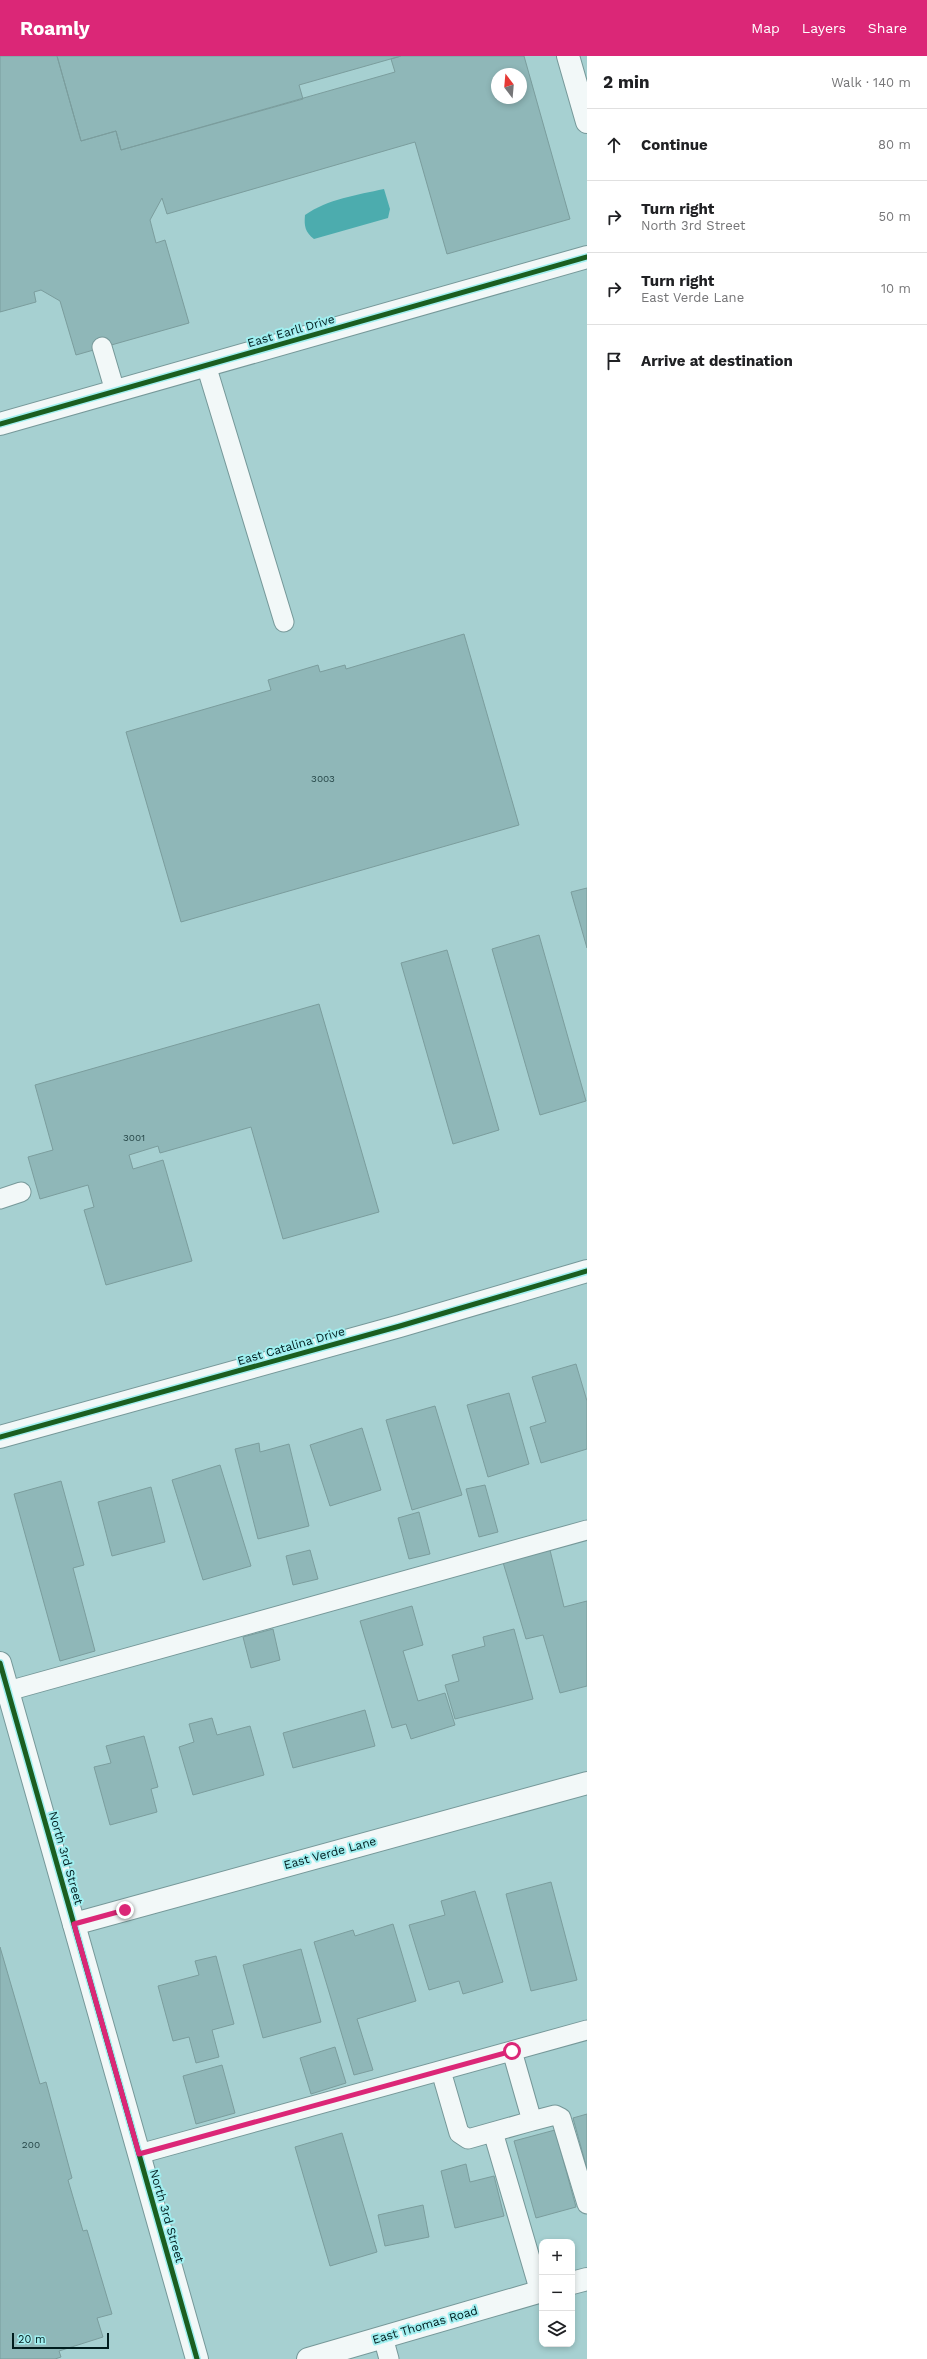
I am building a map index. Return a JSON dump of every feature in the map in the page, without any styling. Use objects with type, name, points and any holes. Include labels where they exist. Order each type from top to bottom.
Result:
[{"type":"street","points":[[568,56],[587,122]]},
{"type":"street","name":"East Earll Drive","points":[[0,424],[587,257]]},
{"type":"street","name":"East Catalina Drive","points":[[0,1437],[400,1326],[587,1271]]},
{"type":"street","name":"North 3rd Street","points":[[0,1663],[197,2359]]},
{"type":"street","name":"East Verde Lane","points":[[74,1924],[587,1783]]},
{"type":"street","points":[[575,2282],[587,2279]]},
{"type":"street","name":"East Thomas Road","points":[[308,2359],[539,2293]]},
{"type":"lane","points":[[102,347],[115,391]]},
{"type":"lane","points":[[206,365],[284,622]]},
{"type":"lane","points":[[0,1199],[21,1192]]},
{"type":"lane","points":[[8,1691],[587,1530]]},
{"type":"lane","points":[[139,2154],[587,2030]]},
{"type":"lane","points":[[512,2051],[532,2121]]},
{"type":"lane","points":[[441,2071],[459,2133],[468,2139],[555,2115],[561,2118],[587,2204]]},
{"type":"lane","points":[[493,2132],[539,2285]]},
{"type":"lane","points":[[383,2337],[389,2359]]},
{"type":"water","points":[[384,189],[390,209],[388,218],[314,239],[307,231],[305,226],[305,215],[323,205],[343,198]]},
{"type":"building","points":[[0,56],[57,56],[81,141],[116,131],[121,150],[395,72],[391,59],[401,56],[524,56],[570,219],[447,254],[415,142],[167,214],[162,198],[150,220],[156,243],[165,240],[189,323],[76,355],[60,301],[41,290],[34,292],[36,302],[0,312]]},
{"type":"building","points":[[57,56],[401,56],[299,85],[303,99],[121,150],[116,131],[81,141]]},
{"type":"building","points":[[464,634],[519,825],[181,922],[126,732],[271,690],[268,680],[318,665],[320,672],[345,665],[346,669]]},
{"type":"building","points":[[587,888],[587,948],[571,892]]},
{"type":"building","points":[[539,935],[586,1101],[540,1115],[492,949]]},
{"type":"building","points":[[447,950],[499,1130],[453,1144],[401,963]]},
{"type":"building","points":[[319,1004],[379,1212],[283,1239],[251,1127],[160,1153],[158,1146],[129,1155],[133,1169],[163,1160],[192,1261],[106,1285],[84,1210],[94,1207],[88,1185],[40,1199],[28,1157],[53,1150],[35,1085]]},
{"type":"building","points":[[576,1364],[587,1401],[587,1449],[541,1463],[530,1427],[546,1422],[532,1377]]},
{"type":"building","points":[[509,1393],[529,1464],[488,1477],[467,1405]]},
{"type":"building","points":[[435,1406],[462,1495],[412,1510],[386,1420]]},
{"type":"building","points":[[362,1428],[381,1490],[330,1506],[310,1445]]},
{"type":"building","points":[[259,1443],[260,1452],[289,1444],[309,1526],[258,1539],[235,1449]]},
{"type":"building","points":[[220,1465],[251,1566],[203,1580],[172,1480]]},
{"type":"building","points":[[61,1481],[84,1565],[73,1568],[95,1651],[60,1661],[14,1494]]},
{"type":"building","points":[[485,1485],[498,1532],[479,1537],[466,1489]]},
{"type":"building","points":[[151,1487],[165,1542],[112,1556],[98,1502]]},
{"type":"building","points":[[419,1512],[430,1554],[409,1559],[398,1518]]},
{"type":"building","points":[[549,1546],[564,1607],[587,1601],[587,1686],[560,1693],[543,1635],[526,1639],[502,1559]]},
{"type":"building","points":[[310,1550],[318,1579],[293,1585],[286,1556]]},
{"type":"building","points":[[412,1606],[423,1645],[403,1651],[418,1701],[445,1693],[455,1725],[411,1739],[406,1724],[392,1728],[360,1621]]},
{"type":"building","points":[[273,1629],[280,1660],[251,1668],[243,1637]]},
{"type":"building","points":[[514,1629],[533,1699],[455,1719],[445,1685],[459,1681],[452,1655],[485,1646],[483,1637]]},
{"type":"building","points":[[365,1710],[375,1746],[293,1768],[283,1733]]},
{"type":"building","points":[[212,1718],[217,1735],[250,1726],[264,1775],[193,1795],[179,1747],[194,1742],[189,1724]]},
{"type":"building","points":[[144,1736],[158,1787],[151,1789],[157,1812],[110,1825],[94,1767],[111,1763],[106,1746]]},
{"type":"building","points":[[551,1882],[577,1980],[531,1991],[506,1894]]},
{"type":"building","points":[[475,1891],[503,1982],[463,1994],[459,1981],[429,1990],[409,1925],[445,1915],[441,1901]]},
{"type":"building","points":[[393,1924],[416,2001],[357,2019],[373,2070],[354,2075],[314,1942],[353,1930],[355,1936]]},
{"type":"building","points":[[0,1947],[40,2084],[46,2082],[72,2178],[68,2180],[83,2231],[87,2230],[112,2314],[97,2318],[103,2337],[59,2351],[61,2357],[55,2359],[0,2359]]},
{"type":"building","points":[[301,1949],[321,2022],[263,2038],[243,1965]]},
{"type":"building","points":[[216,1956],[234,2024],[212,2030],[219,2057],[196,2063],[189,2037],[173,2041],[158,1986],[199,1975],[195,1961]]},
{"type":"building","points":[[335,2047],[346,2083],[311,2094],[300,2058]]},
{"type":"building","points":[[222,2065],[235,2113],[196,2124],[183,2076]]},
{"type":"building","points":[[587,2114],[587,2169],[573,2118]]},
{"type":"building","points":[[555,2130],[576,2207],[536,2218],[514,2141]]},
{"type":"building","points":[[342,2133],[377,2252],[330,2266],[295,2147]]},
{"type":"building","points":[[466,2164],[470,2182],[494,2176],[504,2216],[455,2228],[441,2171]]},
{"type":"building","points":[[423,2205],[429,2237],[385,2246],[378,2215]]},
{"type":"cycle path","points":[[0,424],[587,257]]},
{"type":"cycle path","points":[[0,1437],[400,1326],[587,1271]]},
{"type":"cycle path","points":[[0,1663],[197,2359]]},
{"type":"route","points":[[125,1910],[74,1924],[139,2154],[512,2051]]}]
